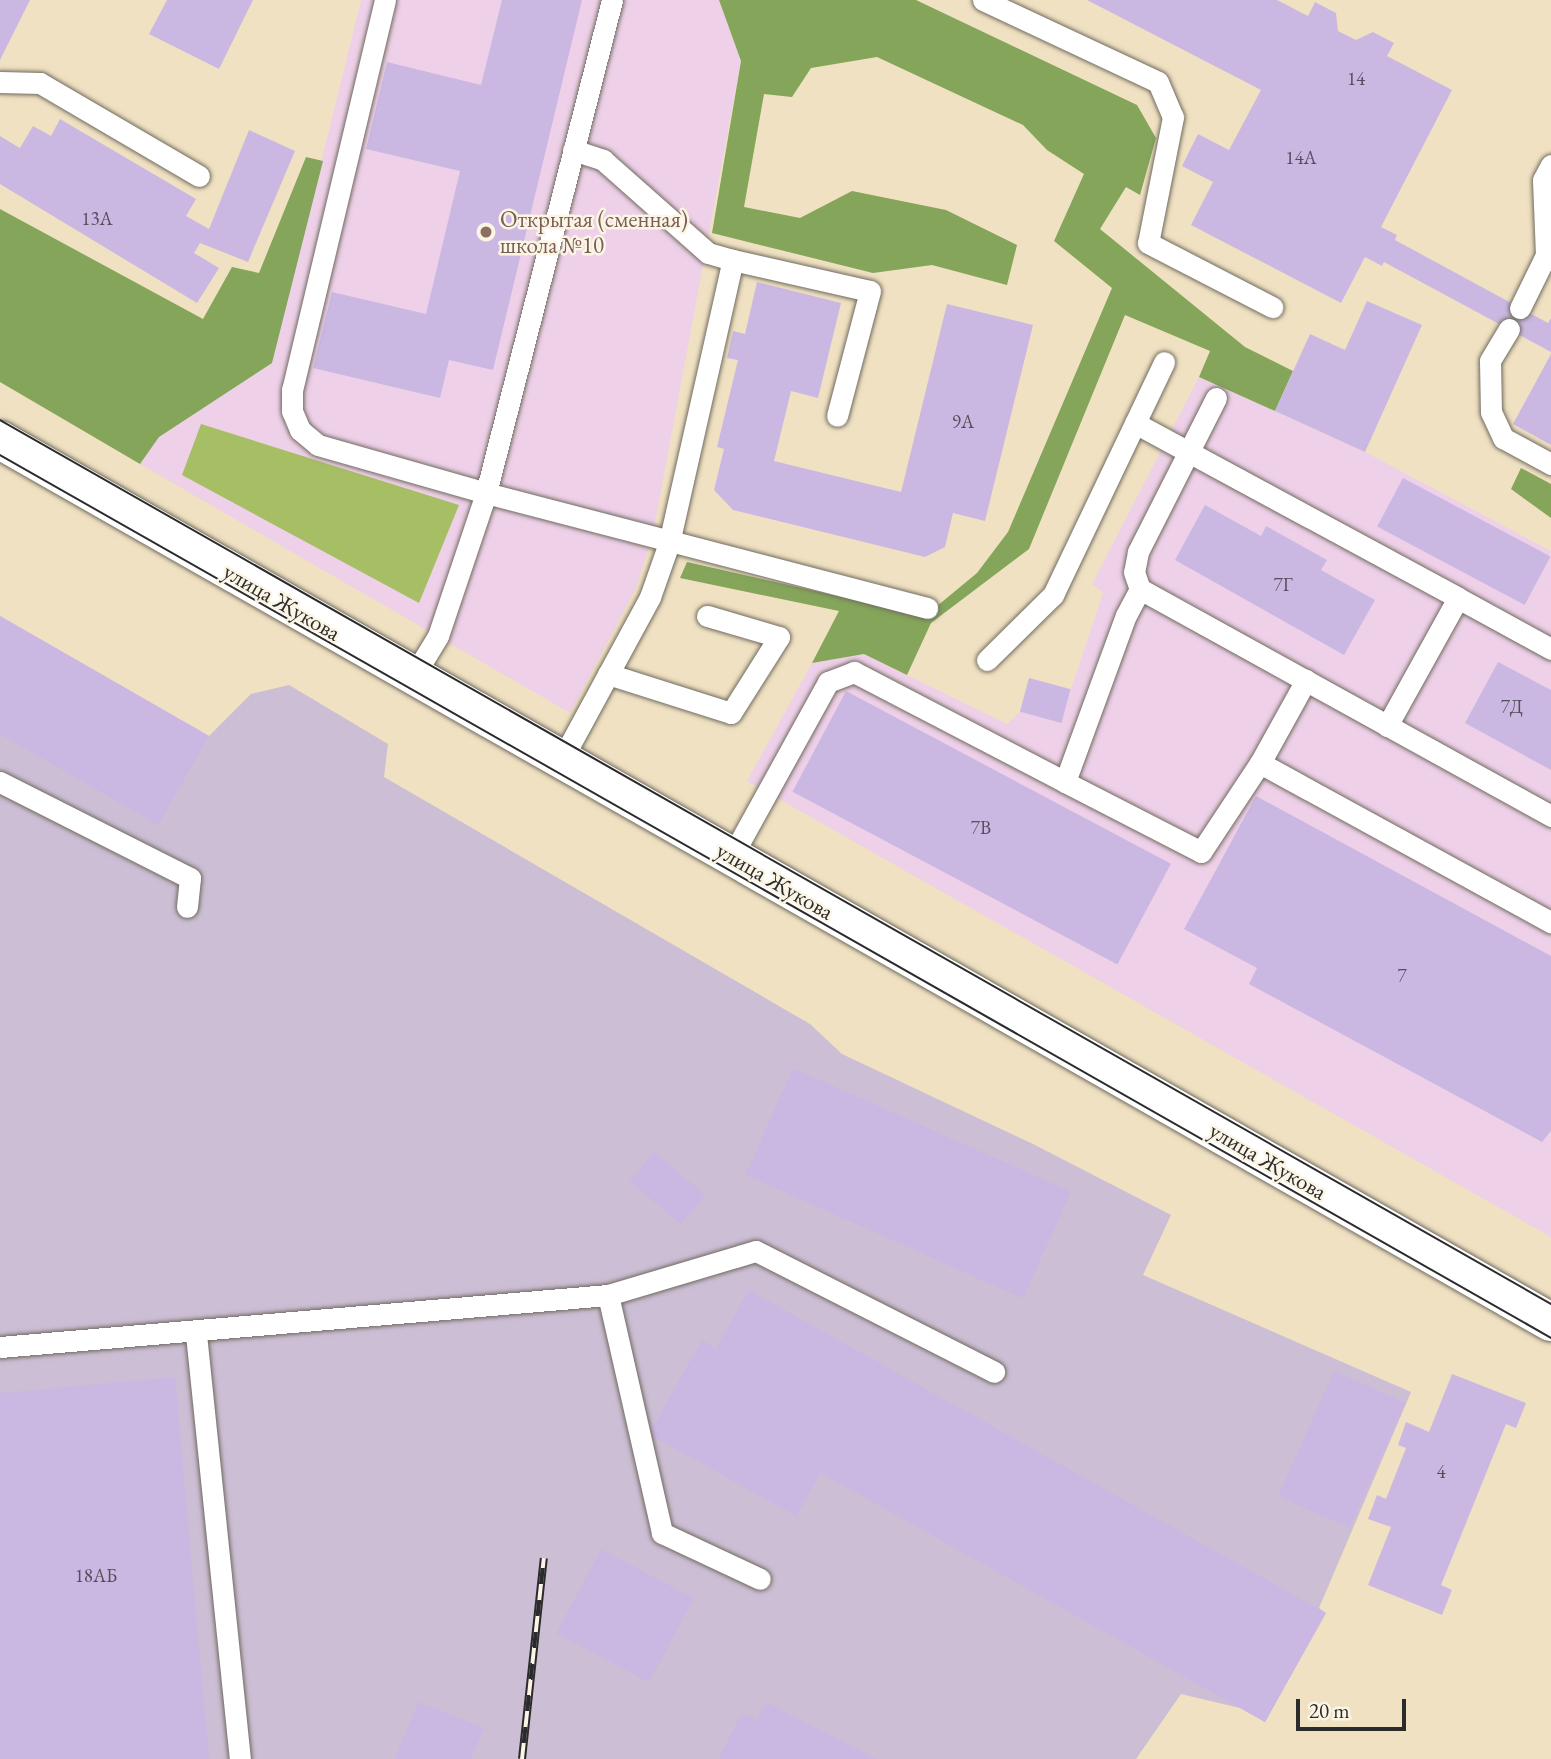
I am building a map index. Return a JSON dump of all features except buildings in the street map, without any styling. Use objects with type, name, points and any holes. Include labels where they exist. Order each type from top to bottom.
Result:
[{"type":"street","name":"улица Жукова","points":[[0,440],[1551,1322]]},
{"type":"lane","points":[[385,0],[292,388],[292,411],[300,430],[318,444],[486,493],[669,543],[927,608]]},
{"type":"lane","points":[[414,677],[439,636],[486,493],[612,0]]},
{"type":"lane","points":[[983,0],[1158,82],[1173,117],[1148,243],[1272,307]]},
{"type":"lane","points":[[0,82],[40,83],[199,176]]},
{"type":"lane","points":[[573,150],[603,160],[708,253],[870,291],[837,416]]},
{"type":"lane","points":[[1520,308],[1546,255],[1543,180],[1551,165]]},
{"type":"lane","points":[[561,761],[650,597],[669,543],[733,260]]},
{"type":"lane","points":[[1509,330],[1490,362],[1491,412],[1503,438],[1551,464]]},
{"type":"lane","points":[[987,660],[1053,595],[1164,362]]},
{"type":"lane","points":[[1216,398],[1138,552],[1133,572],[1140,589],[1551,816]]},
{"type":"lane","points":[[1135,423],[1551,649]]},
{"type":"lane","points":[[1065,782],[1126,615],[1140,589]]},
{"type":"lane","points":[[1387,726],[1458,598]]},
{"type":"lane","points":[[608,674],[731,713],[779,636],[706,616]]},
{"type":"lane","points":[[732,856],[828,682],[854,672],[1201,852],[1260,763],[1306,680]]},
{"type":"lane","points":[[1260,763],[1551,922]]},
{"type":"lane","points":[[0,782],[190,878],[187,907]]},
{"type":"lane","points":[[0,1347],[196,1334],[608,1295],[756,1251],[994,1372]]},
{"type":"lane","points":[[608,1295],[662,1533],[760,1578]]},
{"type":"lane","points":[[196,1334],[240,1759]]},
{"type":"shaded area","points":[[361,0],[719,0],[741,61],[652,539],[635,590],[570,713],[140,464],[159,437],[272,363]]},
{"type":"shaded area","points":[[1199,377],[1365,452],[1551,551],[1551,1237],[747,781],[812,663],[864,654],[1007,724],[1020,712],[1029,678],[1071,689],[1103,593],[1092,584]]},
{"type":"shaded area","points":[[0,616],[209,736],[251,694],[289,685],[388,744],[384,777],[810,1024],[842,1054],[1033,1144],[1171,1215],[1143,1275],[1411,1392],[1319,1608],[1326,1613],[1265,1722],[1240,1708],[1181,1694],[1136,1759],[0,1759]]},
{"type":"green space","points":[[719,0],[916,0],[1137,105],[1156,138],[1140,195],[1126,187],[1100,229],[1245,347],[1293,371],[1275,411],[1199,377],[1210,351],[1125,315],[1029,549],[931,623],[907,675],[864,654],[812,663],[839,611],[680,578],[687,562],[925,616],[977,573],[1008,532],[1112,288],[1054,241],[1084,174],[1047,150],[1023,125],[877,57],[811,68],[792,97],[764,94],[744,207],[800,218],[852,191],[946,210],[1017,245],[1007,285],[932,265],[873,273],[712,233],[741,61]]},
{"type":"green space","points":[[306,157],[323,161],[272,363],[159,437],[140,464],[0,382],[0,209],[203,319],[232,267],[259,273]]},
{"type":"green space","points":[[201,424],[459,505],[419,603],[182,475]]},
{"type":"green space","points":[[1521,468],[1551,484],[1551,518],[1511,489]]},
{"type":"tram line","points":[[0,420],[1551,1304]]},
{"type":"tram line","points":[[0,455],[1551,1338]]},
{"type":"railway","points":[[522,1759],[544,1558]]},
{"type":"place","name":"Открытая (сменная) школа №10","points":[[486,232]]}]
